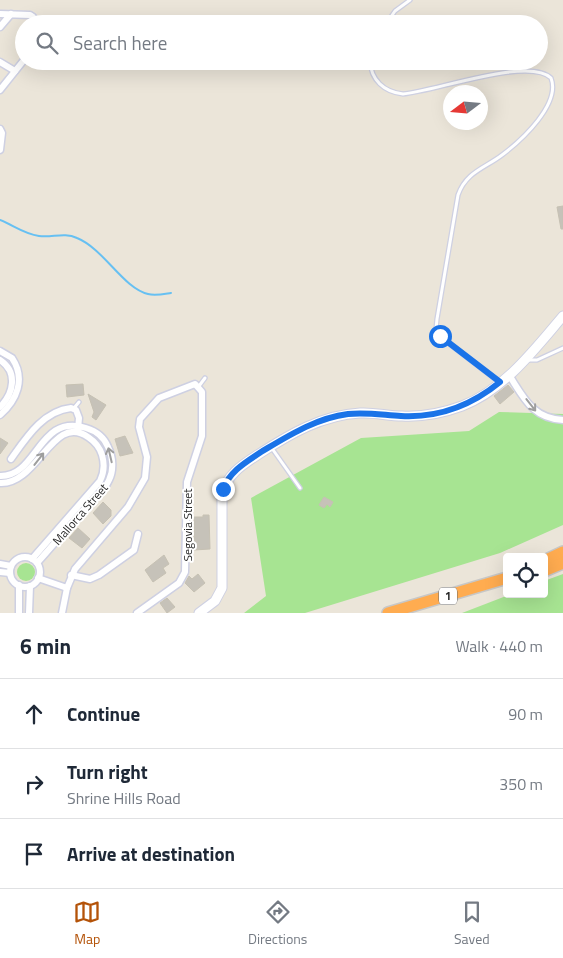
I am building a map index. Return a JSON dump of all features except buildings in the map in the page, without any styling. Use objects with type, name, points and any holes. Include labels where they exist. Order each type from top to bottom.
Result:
[{"type":"highway","points":[[548,559],[563,552]]},
{"type":"highway","points":[[548,569],[563,563]]},
{"type":"highway","name":"1","points":[[388,613],[503,579]]},
{"type":"street","points":[[0,14],[15,15]]},
{"type":"street","points":[[0,27],[11,14]]},
{"type":"street","points":[[0,62],[15,71],[0,90]]},
{"type":"street","points":[[0,150],[1,129]]},
{"type":"street","points":[[199,613],[214,601],[222,588],[221,501],[226,482],[236,470],[298,430],[339,415],[370,413],[412,416],[452,410],[473,402],[525,360],[563,316]]},
{"type":"street","points":[[0,351],[7,354],[16,363],[19,378],[18,393],[11,404],[0,415]]},
{"type":"street","points":[[0,360],[8,368],[13,385],[9,395],[0,407]]},
{"type":"street","points":[[8,368],[16,363]]},
{"type":"street","points":[[509,374],[538,414],[548,419],[563,420]]},
{"type":"street","points":[[62,613],[67,588],[72,575],[84,557],[128,507],[141,488],[147,462],[146,447],[139,427],[140,419],[164,395],[188,385],[199,386]]},
{"type":"street","name":"Segovia Street","points":[[137,613],[179,583],[186,572],[187,482],[202,436],[203,396],[199,386]]},
{"type":"street","points":[[11,459],[42,421],[66,408],[74,408],[78,415],[78,429]]},
{"type":"street","points":[[0,476],[9,476],[20,470],[50,434],[65,427],[78,429]]},
{"type":"street","points":[[0,483],[19,479],[29,471],[55,439],[78,429]]},
{"type":"street","name":"Mallorca Street","points":[[34,561],[86,502],[109,481],[112,468],[111,454],[102,436],[92,430],[78,429]]},
{"type":"street","points":[[72,575],[90,579],[100,575],[134,550],[138,534]]},
{"type":"street","points":[[19,585],[19,613],[28,613],[30,586],[38,578],[39,573],[34,561],[18,558],[11,566],[10,573],[13,580],[19,585],[30,586]]},
{"type":"street","points":[[0,564],[11,566]]},
{"type":"street","points":[[0,572],[10,573]]},
{"type":"street","points":[[38,578],[67,588]]},
{"type":"lane","points":[[392,15],[410,0]]},
{"type":"lane","points":[[372,70],[380,84],[390,91],[402,94],[506,73],[538,72],[551,78],[554,89],[552,96],[538,119],[507,151],[476,171],[462,184],[458,195],[437,319],[436,329],[440,336],[500,382]]},
{"type":"lane","points":[[525,360],[537,360],[563,348]]},
{"type":"lane","points":[[199,386],[204,378]]},
{"type":"lane","points":[[74,408],[79,402]]},
{"type":"lane","points":[[271,446],[300,488]]},
{"type":"green space","points":[[499,412],[563,414],[563,525],[500,553],[305,613],[244,613],[266,596],[251,498],[361,438],[469,431]]},
{"type":"green space","points":[[26,563],[32,566],[35,572],[32,578],[26,581],[20,578],[17,572],[20,566]]},
{"type":"green space","points":[[563,574],[563,613],[462,613],[503,597],[548,598],[548,580]]},
{"type":"waterway","points":[[0,220],[34,235],[67,235],[77,238],[87,243],[122,277],[139,290],[154,295],[171,293]]},
{"type":"route","points":[[223,489],[229,477],[243,464],[298,430],[331,417],[360,413],[402,416],[421,415],[452,410],[473,402],[500,382],[440,336]]}]
